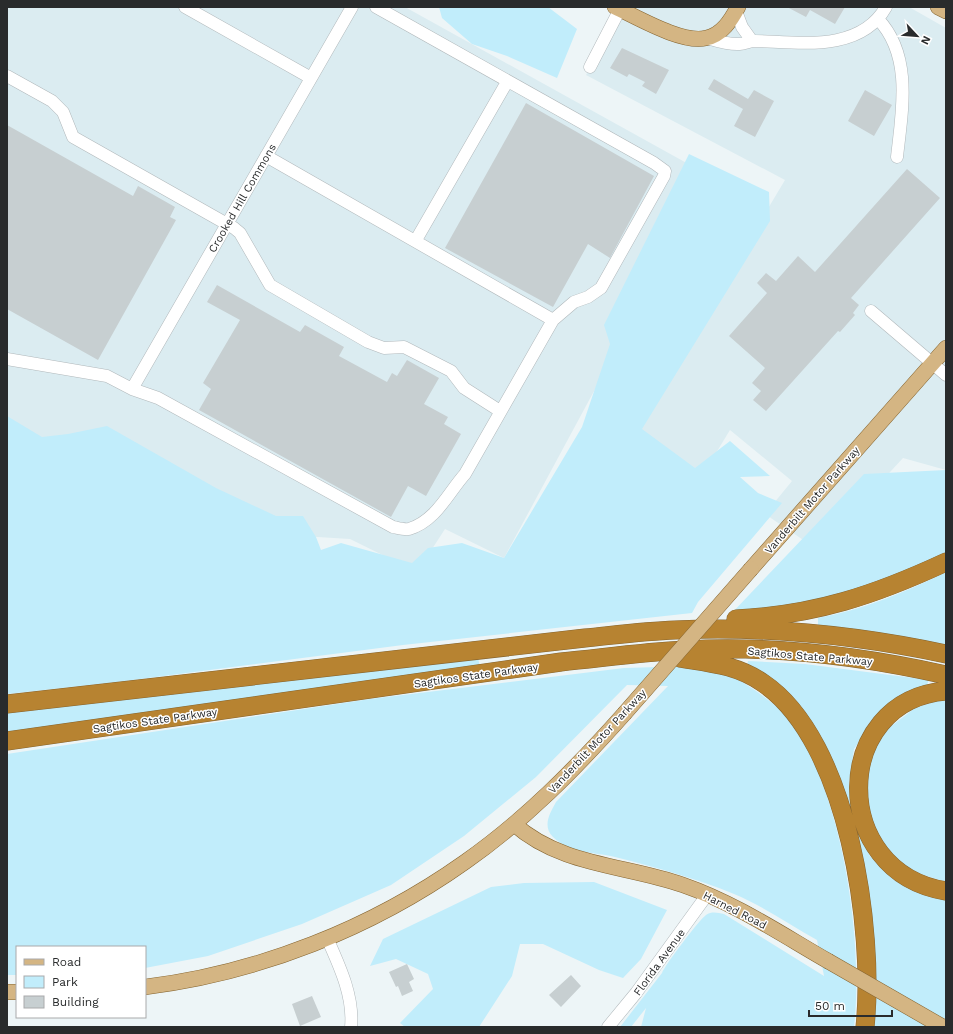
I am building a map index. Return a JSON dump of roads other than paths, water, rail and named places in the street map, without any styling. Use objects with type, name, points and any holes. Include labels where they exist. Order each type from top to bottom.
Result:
[{"type":"highway","points":[[585,638],[643,624],[746,619],[808,610],[872,594],[946,562]]},
{"type":"highway","name":"Sagtikos State Parkway","points":[[7,704],[585,638],[674,630],[760,630],[839,636],[946,654]]},
{"type":"highway","name":"Sagtikos State Parkway","points":[[7,741],[645,652],[724,649],[789,652],[877,662],[946,675]]},
{"type":"highway","points":[[645,652],[728,666],[751,676],[772,690],[791,708],[815,743],[838,801],[856,871],[866,947],[868,977],[865,1027]]},
{"type":"highway","points":[[946,691],[923,695],[911,700],[900,706],[880,725],[866,749],[862,762],[858,789],[861,816],[865,827],[883,856],[891,865],[911,879],[935,889],[946,890]]},
{"type":"main road","points":[[938,7],[946,11]]},
{"type":"main road","points":[[618,8],[681,36],[696,39],[707,38],[726,26],[737,9]]},
{"type":"main road","name":"Vanderbilt Motor Parkway","points":[[146,988],[216,975],[281,956],[327,938],[370,918],[427,887],[466,861],[514,824],[568,774],[624,714],[946,348]]},
{"type":"main road","name":"Harned Road","points":[[514,824],[539,842],[560,853],[658,878],[707,895],[943,1027]]},
{"type":"street","points":[[185,7],[311,78]]},
{"type":"street","name":"Crooked Hill Commons","points":[[132,389],[352,7]]},
{"type":"street","points":[[7,359],[107,376],[132,389],[158,398],[393,527],[408,529],[427,519],[443,505],[452,489],[465,474],[500,411],[554,320],[574,302],[588,297],[601,288],[664,176],[665,171],[654,163],[507,82],[376,7]]},
{"type":"street","points":[[707,38],[741,44],[752,41],[797,44],[834,40],[857,33],[870,26],[886,7]]},
{"type":"street","points":[[590,67],[618,8]]},
{"type":"street","points":[[737,9],[742,26],[752,41]]},
{"type":"street","points":[[878,18],[892,36],[899,53],[903,97],[896,157]]},
{"type":"street","points":[[7,76],[52,101],[62,112],[73,137],[227,224],[240,233],[270,285],[368,342],[384,348],[404,347],[451,372],[464,388],[500,411]]},
{"type":"street","points":[[416,240],[507,82]]},
{"type":"street","points":[[266,156],[416,240],[554,320]]},
{"type":"street","points":[[871,311],[946,375]]},
{"type":"street","name":"Florida Avenue","points":[[608,1027],[636,993],[707,895]]},
{"type":"street","points":[[327,938],[346,987],[353,1013],[351,1027]]}]
